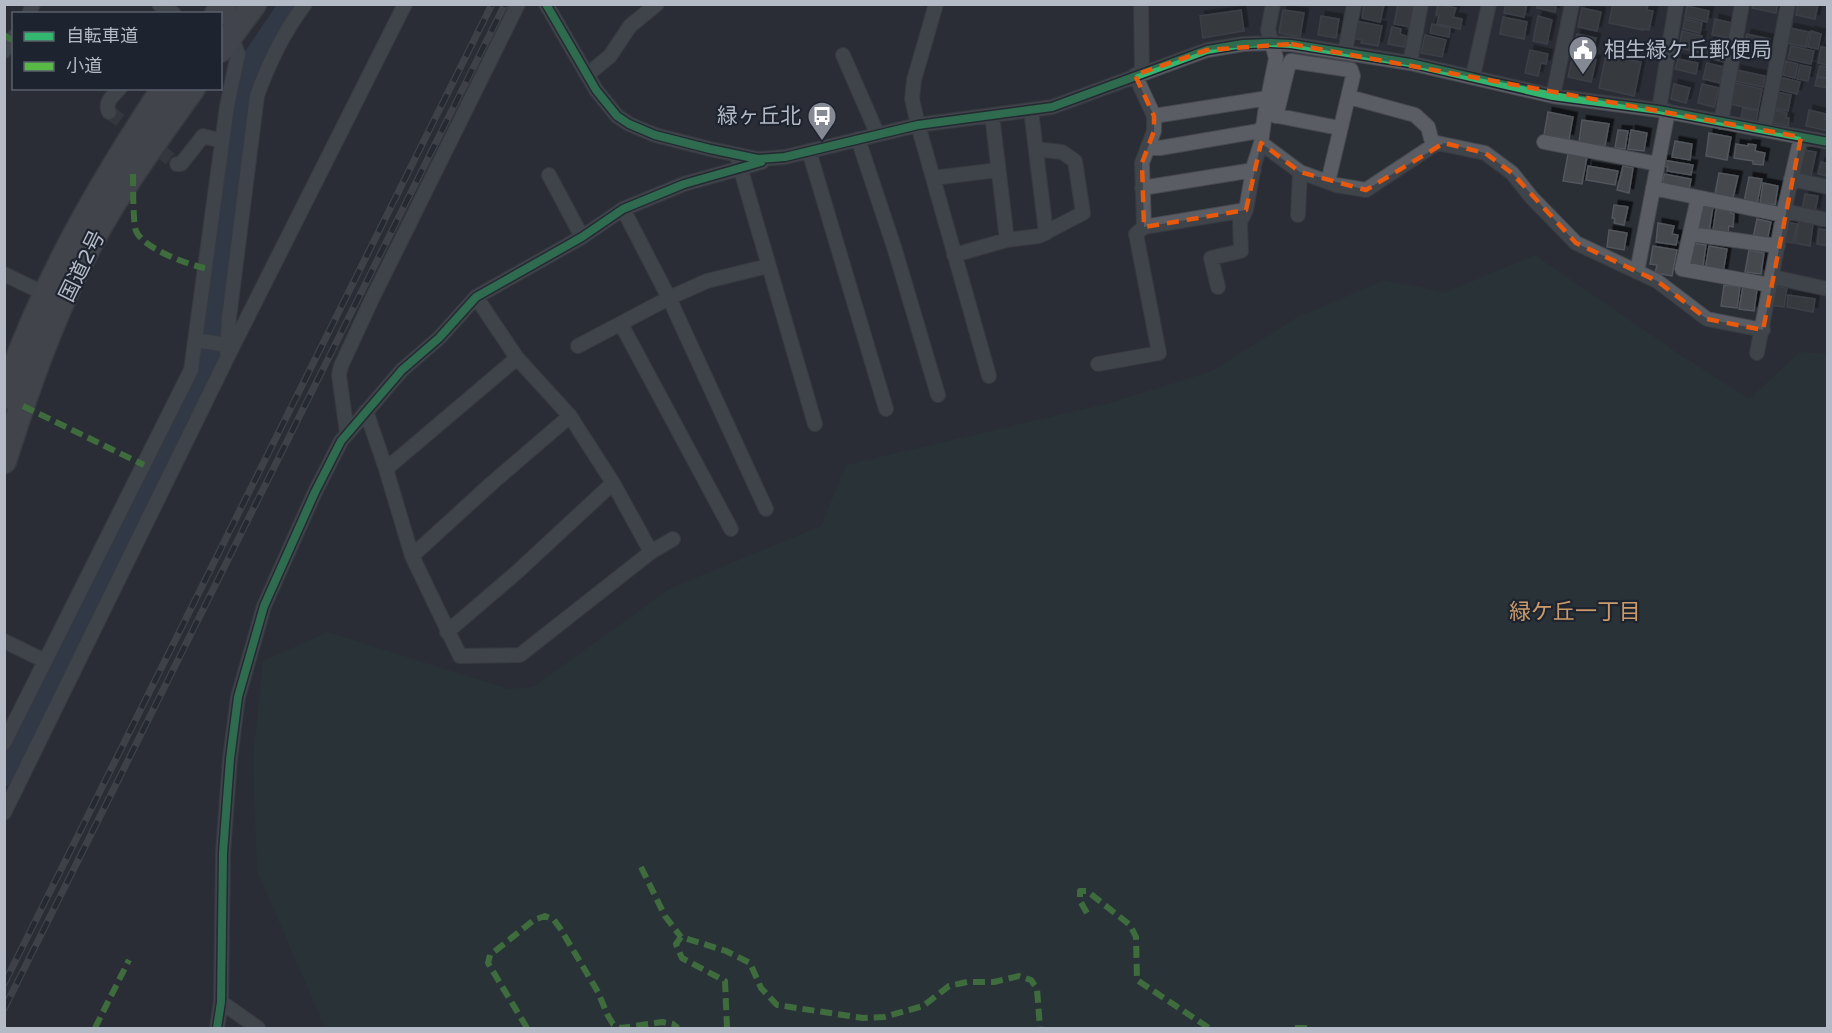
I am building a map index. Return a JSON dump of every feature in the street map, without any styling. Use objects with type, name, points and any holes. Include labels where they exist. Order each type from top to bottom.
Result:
[{"type":"highway","points":[[226,43],[254,4]]},
{"type":"highway","name":"国道2号","points":[[4,397],[45,294],[81,222],[163,90]]},
{"type":"highway","name":"国道2号","points":[[4,461],[33,377],[62,304],[84,258],[110,210],[152,144],[192,90]]},
{"type":"street","points":[[226,361],[257,96],[280,41],[305,4]]},
{"type":"street","points":[[4,813],[226,361],[405,4]]},
{"type":"street","points":[[347,433],[339,375],[341,366],[518,4]]},
{"type":"street","points":[[546,4],[607,106],[628,124],[655,135],[738,161]]},
{"type":"street","points":[[587,75],[610,56],[630,26],[657,4]]},
{"type":"street","points":[[936,4],[914,80],[912,99],[988,376]]},
{"type":"street","points":[[1141,4],[1138,73],[1154,116],[1154,131],[1142,164],[1144,227]]},
{"type":"street","points":[[1148,146],[1160,148],[1259,130],[1268,118],[1268,98],[1276,58],[1268,30],[1273,4]]},
{"type":"street","points":[[1345,52],[1354,4]]},
{"type":"street","points":[[1410,63],[1421,4]]},
{"type":"street","points":[[1473,76],[1489,4]]},
{"type":"street","points":[[1553,96],[1572,4]]},
{"type":"street","points":[[1637,272],[1658,164],[1676,4]]},
{"type":"street","points":[[1721,122],[1742,4]]},
{"type":"street","points":[[1764,130],[1788,4]]},
{"type":"street","points":[[4,743],[191,370],[227,106],[238,54],[226,43]]},
{"type":"street","points":[[217,1029],[220,1002],[224,853],[231,749],[238,697],[264,606],[330,460],[347,433],[402,370],[440,338],[476,297],[582,237],[623,209],[738,161],[777,159],[918,125],[1031,110],[1062,103],[1138,73],[1207,50],[1243,44],[1270,43],[1345,52],[1473,76],[1553,96],[1663,111],[1827,142]]},
{"type":"street","points":[[843,55],[877,134]]},
{"type":"street","points":[[1218,287],[1211,258],[1240,251],[1240,222],[1246,210],[1261,143],[1268,118],[1291,61],[1351,70],[1353,76],[1328,182]]},
{"type":"street","points":[[109,112],[108,101],[118,90]]},
{"type":"street","points":[[1348,97],[1415,115],[1428,128],[1433,146]]},
{"type":"street","points":[[1154,116],[1268,98]]},
{"type":"street","points":[[1031,110],[1046,233]]},
{"type":"street","points":[[992,115],[1007,240]]},
{"type":"street","points":[[1268,118],[1339,128]]},
{"type":"street","points":[[177,164],[181,164],[203,136],[222,141]]},
{"type":"street","points":[[1757,353],[1801,137]]},
{"type":"street","points":[[858,139],[896,249],[938,395]]},
{"type":"street","points":[[1544,142],[1658,164]]},
{"type":"street","points":[[1261,143],[1300,172],[1328,182],[1366,190],[1437,143],[1485,153],[1512,172],[1532,198],[1576,243],[1658,281],[1707,320],[1763,330]]},
{"type":"street","points":[[954,255],[1007,240],[1039,236],[1083,213],[1075,162],[1062,152],[1036,148]]},
{"type":"street","points":[[809,151],[886,409]]},
{"type":"street","points":[[738,161],[816,424]]},
{"type":"street","points":[[933,178],[998,170]]},
{"type":"street","points":[[1142,188],[1254,170]]},
{"type":"street","points":[[1298,215],[1300,172]]},
{"type":"street","points":[[549,175],[582,237]]},
{"type":"street","points":[[1791,179],[1827,187]]},
{"type":"street","points":[[1653,188],[1827,220]]},
{"type":"street","points":[[1698,198],[1682,269],[1827,289]]},
{"type":"street","points":[[623,209],[669,298],[766,509]]},
{"type":"street","points":[[1098,364],[1159,353],[1136,234],[1144,227],[1246,210]]},
{"type":"street","points":[[1690,234],[1778,246]]},
{"type":"street","points":[[578,346],[669,298],[707,281],[768,266]]},
{"type":"street","points":[[4,274],[45,294]]},
{"type":"street","points":[[476,297],[517,358],[570,416],[613,483],[651,552]]},
{"type":"street","points":[[621,324],[731,529]]},
{"type":"street","points":[[196,340],[227,345]]},
{"type":"street","points":[[386,469],[517,358]]},
{"type":"street","points":[[366,411],[412,556],[460,656],[520,655],[651,552],[673,539]]},
{"type":"street","points":[[412,556],[570,416]]},
{"type":"street","points":[[447,632],[516,573],[613,483]]},
{"type":"street","points":[[4,641],[45,661]]},
{"type":"street","points":[[220,1002],[258,1029]]},
{"type":"highlighted area","points":[[1291,44],[1801,137],[1763,330],[1707,319],[1657,281],[1576,243],[1512,173],[1485,153],[1444,143],[1366,190],[1300,172],[1261,143],[1246,210],[1144,227],[1142,163],[1154,131],[1154,116],[1135,75],[1207,50]]},
{"type":"shaded area","points":[[1535,255],[1749,399],[1800,352],[1827,354],[1827,1028],[325,1028],[257,871],[253,757],[263,661],[328,632],[508,689],[533,687],[671,588],[821,526],[846,465],[1110,403],[1212,371],[1296,318],[1385,280],[1446,292]]},
{"type":"building","points":[[1364,4],[1384,5],[1380,22],[1362,18]]},
{"type":"building","points":[[1398,4],[1415,7],[1410,27],[1394,24]]},
{"type":"building","points":[[1438,4],[1456,8],[1453,17],[1462,19],[1460,29],[1437,24]]},
{"type":"building","points":[[1506,4],[1527,4],[1524,17],[1504,13]]},
{"type":"building","points":[[1538,4],[1556,4],[1555,12],[1537,8]]},
{"type":"building","points":[[1613,4],[1648,4],[1647,10],[1653,11],[1649,30],[1609,23]]},
{"type":"building","points":[[1753,4],[1778,4],[1776,13],[1752,8]]},
{"type":"building","points":[[1798,4],[1818,4],[1815,19],[1796,15]]},
{"type":"building","points":[[1687,6],[1709,11],[1707,22],[1685,17]]},
{"type":"building","points":[[1582,8],[1601,12],[1597,31],[1578,27]]},
{"type":"building","points":[[1241,10],[1244,31],[1203,38],[1200,16]]},
{"type":"building","points":[[1283,10],[1304,13],[1300,37],[1279,33]]},
{"type":"building","points":[[1321,16],[1339,19],[1336,38],[1318,35]]},
{"type":"building","points":[[1538,16],[1552,20],[1547,44],[1533,41]]},
{"type":"building","points":[[1503,17],[1527,22],[1524,39],[1500,34]]},
{"type":"building","points":[[1685,19],[1702,23],[1700,33],[1683,29]]},
{"type":"building","points":[[1715,19],[1732,23],[1728,38],[1712,35]]},
{"type":"building","points":[[1356,21],[1382,26],[1378,46],[1361,43],[1362,40],[1352,38]]},
{"type":"building","points":[[1432,24],[1450,28],[1449,37],[1430,33]]},
{"type":"building","points":[[1392,27],[1401,29],[1400,34],[1406,36],[1404,47],[1388,44]]},
{"type":"building","points":[[1790,28],[1809,32],[1806,47],[1786,43]]},
{"type":"building","points":[[1682,31],[1702,36],[1698,52],[1679,48]]},
{"type":"building","points":[[1811,31],[1821,34],[1818,49],[1808,47]]},
{"type":"building","points":[[1577,34],[1596,38],[1592,55],[1573,51]]},
{"type":"building","points":[[1747,34],[1770,39],[1767,54],[1743,49]]},
{"type":"building","points":[[1425,35],[1446,40],[1442,57],[1421,53]]},
{"type":"building","points":[[1710,42],[1729,46],[1725,62],[1707,58]]},
{"type":"building","points":[[1791,46],[1814,51],[1811,64],[1788,59]]},
{"type":"building","points":[[1821,47],[1828,48],[1828,65],[1818,63]]},
{"type":"building","points":[[1530,50],[1548,54],[1546,64],[1541,63],[1538,76],[1525,73]]},
{"type":"building","points":[[1573,55],[1596,60],[1591,82],[1568,77]]},
{"type":"building","points":[[1606,55],[1641,62],[1634,96],[1599,88]]},
{"type":"building","points":[[1678,59],[1698,63],[1696,74],[1675,69]]},
{"type":"building","points":[[1786,61],[1798,64],[1795,78],[1783,75]]},
{"type":"building","points":[[1707,63],[1724,67],[1720,83],[1703,79]]},
{"type":"building","points":[[1800,65],[1811,67],[1808,81],[1797,79]]},
{"type":"building","points":[[1820,66],[1828,67],[1828,78],[1817,76]]},
{"type":"building","points":[[1737,70],[1765,76],[1763,87],[1735,81]]},
{"type":"building","points":[[1779,77],[1800,82],[1797,94],[1777,89]]},
{"type":"building","points":[[1817,77],[1828,79],[1828,88],[1815,86]]},
{"type":"building","points":[[1735,83],[1762,89],[1758,110],[1730,104]]},
{"type":"building","points":[[1674,84],[1690,88],[1686,103],[1671,99]]},
{"type":"building","points":[[1702,84],[1719,88],[1714,107],[1698,103]]},
{"type":"building","points":[[1777,92],[1791,95],[1788,111],[1773,108]]},
{"type":"building","points":[[1743,108],[1758,111],[1756,121],[1741,117]]},
{"type":"building","points":[[1775,110],[1787,113],[1788,126],[1773,123]]},
{"type":"building","points":[[1809,110],[1826,114],[1828,131],[1806,126]]},
{"type":"building","points":[[1548,112],[1573,117],[1569,139],[1544,135]]},
{"type":"building","points":[[1582,120],[1609,124],[1605,146],[1579,142]]},
{"type":"building","points":[[1618,130],[1628,131],[1625,149],[1615,148]]},
{"type":"building","points":[[1631,130],[1647,133],[1644,151],[1628,149]]},
{"type":"building","points":[[1709,133],[1731,137],[1727,160],[1706,156]]},
{"type":"building","points":[[1675,141],[1692,144],[1690,160],[1672,157]]},
{"type":"building","points":[[1736,144],[1756,145],[1755,151],[1765,153],[1763,165],[1734,158]]},
{"type":"building","points":[[1804,150],[1816,152],[1811,176],[1800,174]]},
{"type":"building","points":[[1568,154],[1587,157],[1582,184],[1563,181]]},
{"type":"building","points":[[1663,160],[1693,165],[1691,175],[1667,171],[1668,167],[1662,166]]},
{"type":"building","points":[[1821,162],[1828,164],[1827,176],[1818,174]]},
{"type":"building","points":[[1588,166],[1618,171],[1615,185],[1586,180]]},
{"type":"building","points":[[1623,166],[1633,168],[1629,193],[1617,190]]},
{"type":"building","points":[[1719,173],[1738,176],[1733,198],[1715,194]]},
{"type":"building","points":[[1664,174],[1691,179],[1689,190],[1662,186]]},
{"type":"building","points":[[1749,177],[1762,179],[1757,204],[1744,202]]},
{"type":"building","points":[[1763,183],[1778,186],[1775,205],[1760,203]]},
{"type":"building","points":[[1805,194],[1818,196],[1815,212],[1802,210]]},
{"type":"building","points":[[1614,205],[1628,207],[1624,225],[1614,223],[1615,219],[1612,218]]},
{"type":"building","points":[[1698,205],[1713,207],[1709,232],[1694,230]]},
{"type":"building","points":[[1716,209],[1731,211],[1734,214],[1733,227],[1729,226],[1728,232],[1713,230]]},
{"type":"building","points":[[1757,219],[1771,222],[1767,241],[1753,238]]},
{"type":"building","points":[[1799,221],[1813,224],[1810,246],[1795,243]]},
{"type":"building","points":[[1786,222],[1797,224],[1793,243],[1782,241]]},
{"type":"building","points":[[1658,223],[1674,226],[1672,234],[1678,235],[1676,245],[1656,242]]},
{"type":"building","points":[[1819,229],[1828,230],[1828,246],[1817,244]]},
{"type":"building","points":[[1609,230],[1627,233],[1624,250],[1607,247]]},
{"type":"building","points":[[1690,243],[1706,245],[1703,266],[1687,263]]},
{"type":"building","points":[[1653,246],[1677,250],[1672,276],[1655,273],[1657,265],[1650,264]]},
{"type":"building","points":[[1709,246],[1727,249],[1723,273],[1705,270]]},
{"type":"building","points":[[1749,250],[1764,253],[1761,274],[1745,272]]},
{"type":"building","points":[[1724,285],[1740,287],[1737,308],[1721,306]]},
{"type":"building","points":[[1743,286],[1757,289],[1754,311],[1739,309]]},
{"type":"building","points":[[1774,286],[1787,288],[1784,307],[1771,305]]},
{"type":"building","points":[[1788,295],[1815,299],[1813,312],[1787,307]]},
{"type":"waterway","points":[[4,773],[211,356],[241,105],[255,60],[293,4]]},
{"type":"tunnel","points":[[109,112],[177,164]]},
{"type":"railway","points":[[4,984],[492,4]]},
{"type":"railway","points":[[4,1009],[505,4]]},
{"type":"marked path","points":[[4,35],[12,40]]},
{"type":"marked path","points":[[133,174],[134,221],[140,237],[147,244],[167,255],[205,268]]},
{"type":"marked path","points":[[23,406],[144,465]]},
{"type":"marked path","points":[[641,867],[665,916],[681,937]]},
{"type":"marked path","points":[[1087,913],[1080,901],[1080,891],[1087,891],[1130,925],[1136,937],[1137,980],[1209,1028]]},
{"type":"marked path","points":[[527,1028],[488,963],[490,955],[534,920],[545,916],[554,920],[560,928],[598,992],[613,1024],[621,1028],[662,1022],[673,1024],[678,1028]]},
{"type":"marked path","points":[[727,1028],[725,981],[682,958],[676,944],[681,937],[726,951],[750,963],[761,988],[777,1005],[863,1018],[884,1017],[923,1006],[949,986],[967,982],[994,982],[1019,976],[1031,980],[1037,989],[1040,1028]]},
{"type":"marked path","points":[[95,1028],[129,960]]},
{"type":"marked path","points":[[1295,1028],[1311,1028]]},
{"type":"cycle path","points":[[546,4],[596,90],[617,116],[655,135],[758,159],[785,157],[918,125],[1052,107],[1207,50],[1243,44],[1270,43],[1291,44],[1410,63],[1553,96],[1659,110],[1828,142]]},
{"type":"cycle path","points":[[217,1028],[221,1002],[223,853],[230,759],[238,697],[264,606],[315,492],[341,441],[402,370],[439,338],[476,297],[582,237],[623,209],[684,184],[761,162]]},
{"type":"place","name":"相生緑ケ丘郵便局","points":[[1583,76]]},
{"type":"place","name":"緑ヶ丘北","points":[[822,142]]},
{"type":"district","name":"緑ケ丘一丁目","points":[[1575,611]]}]
